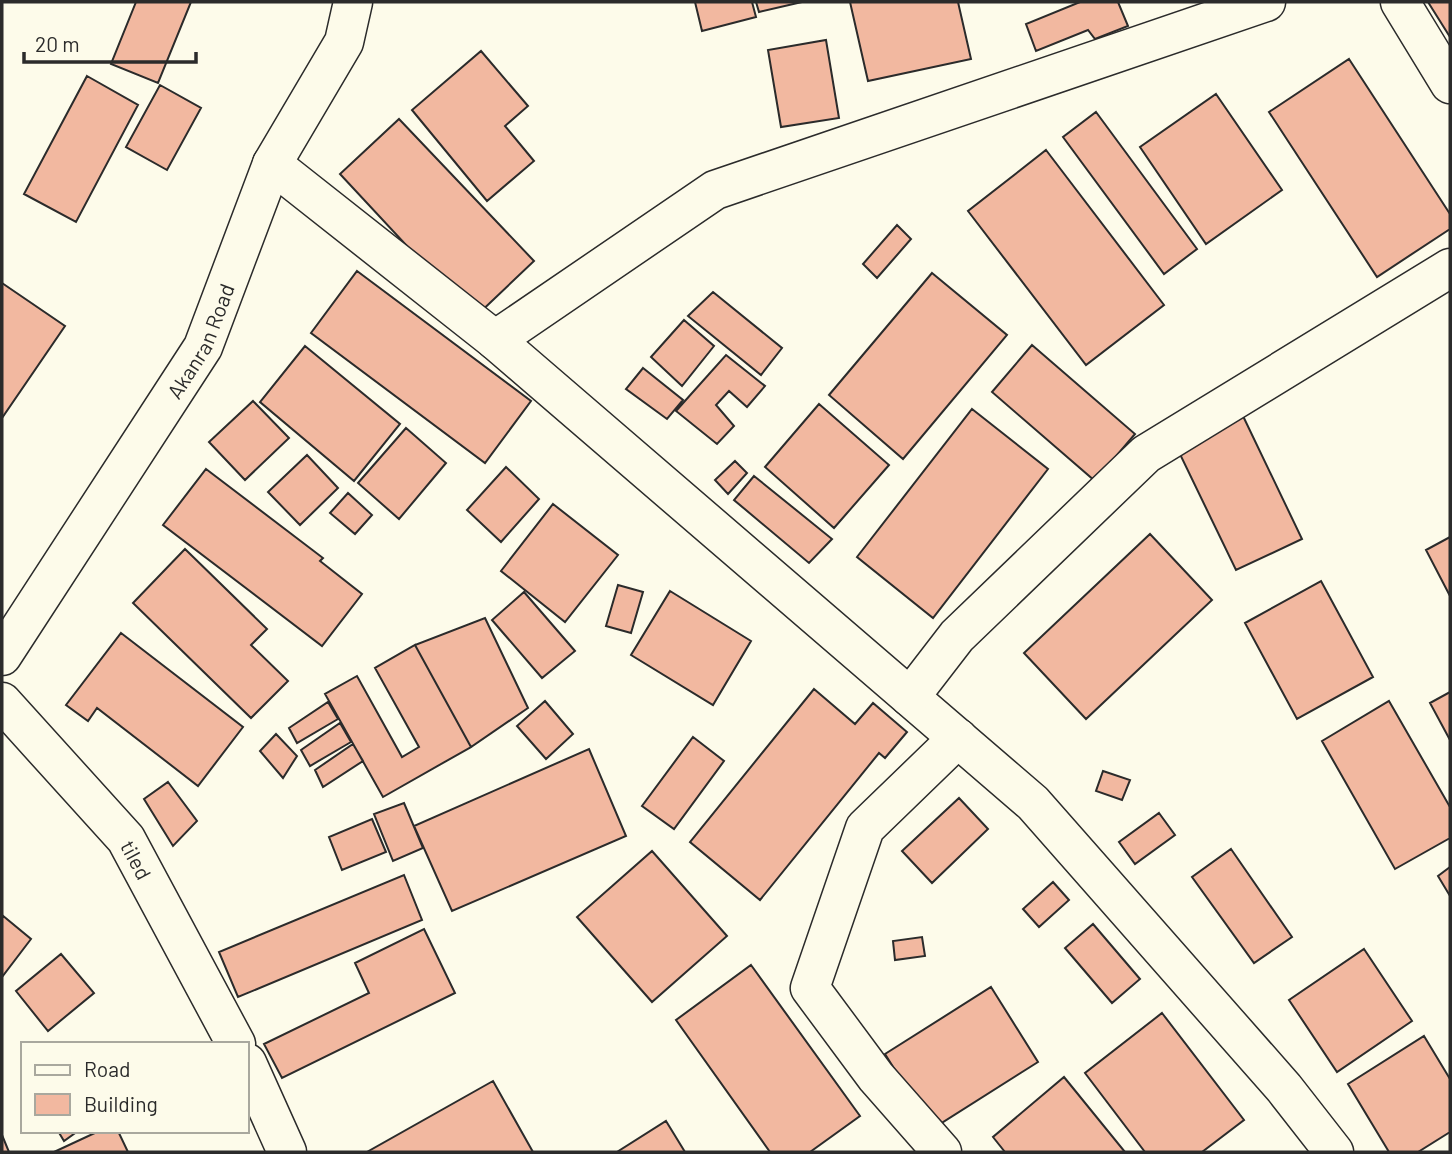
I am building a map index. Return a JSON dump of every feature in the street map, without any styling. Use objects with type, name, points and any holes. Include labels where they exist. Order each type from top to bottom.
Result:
[{"type":"street","name":"Akanran Road","points":[[2,656],[203,347],[272,164],[344,41],[353,2]]},
{"type":"street","points":[[495,340],[715,190],[1266,2]]},
{"type":"street","points":[[1400,2],[1450,83]]},
{"type":"street","points":[[272,164],[495,340],[1033,803],[1284,1088],[1334,1152]]},
{"type":"street","points":[[910,697],[957,636],[1146,454],[1450,268]]},
{"type":"street","name":"tiled","points":[[2,702],[126,839],[235,1042]]},
{"type":"street","points":[[942,1152],[876,1077],[810,988],[865,828],[958,738]]},
{"type":"street","points":[[248,1065],[287,1152]]},
{"type":"building","points":[[136,2],[191,2],[158,83],[111,64]]},
{"type":"building","points":[[695,2],[752,2],[756,17],[702,31]]},
{"type":"building","points":[[756,2],[802,2],[759,12]]},
{"type":"building","points":[[850,2],[958,2],[971,59],[868,81]]},
{"type":"building","points":[[1080,2],[1118,2],[1128,26],[1095,39],[1088,30],[1036,51],[1026,24]]},
{"type":"building","points":[[1428,2],[1450,2],[1450,37]]},
{"type":"building","points":[[826,40],[839,118],[781,127],[768,50]]},
{"type":"building","points":[[481,51],[528,106],[505,126],[534,161],[487,201],[412,110]]},
{"type":"building","points":[[1349,59],[1450,214],[1450,229],[1377,277],[1269,112]]},
{"type":"building","points":[[87,76],[138,105],[76,222],[24,194]]},
{"type":"building","points":[[160,85],[201,108],[167,170],[126,147]]},
{"type":"building","points":[[1216,94],[1282,190],[1206,244],[1140,147]]},
{"type":"building","points":[[1096,112],[1197,249],[1164,274],[1063,137]]},
{"type":"building","points":[[399,119],[534,261],[474,318],[340,174]]},
{"type":"building","points":[[1046,150],[1164,305],[1086,365],[968,211]]},
{"type":"building","points":[[897,225],[911,239],[877,278],[863,264]]},
{"type":"building","points":[[357,271],[531,401],[485,463],[311,333]]},
{"type":"building","points":[[932,273],[1007,335],[903,459],[829,395]]},
{"type":"building","points":[[2,283],[65,326],[2,418]]},
{"type":"building","points":[[713,292],[782,348],[761,375],[688,316]]},
{"type":"building","points":[[684,320],[714,346],[682,386],[651,357]]},
{"type":"building","points":[[1032,345],[1135,434],[1095,481],[992,392]]},
{"type":"building","points":[[305,346],[400,424],[354,481],[260,402]]},
{"type":"building","points":[[726,355],[765,386],[747,407],[729,391],[716,405],[734,426],[717,444],[676,411]]},
{"type":"building","points":[[643,368],[683,400],[667,419],[626,389]]},
{"type":"building","points":[[253,401],[289,438],[245,480],[209,442]]},
{"type":"building","points":[[819,404],[889,465],[834,528],[765,467]]},
{"type":"building","points":[[972,409],[1048,469],[933,618],[857,557]]},
{"type":"building","points":[[1243,416],[1302,539],[1236,570],[1177,448]]},
{"type":"building","points":[[406,428],[446,463],[399,519],[358,483]]},
{"type":"building","points":[[307,455],[338,488],[300,525],[268,492]]},
{"type":"building","points":[[735,461],[747,473],[728,494],[715,480]]},
{"type":"building","points":[[506,467],[539,499],[501,542],[467,510]]},
{"type":"building","points":[[206,469],[323,558],[320,561],[362,594],[322,646],[163,525]]},
{"type":"building","points":[[754,476],[832,539],[809,563],[734,500]]},
{"type":"building","points":[[348,493],[372,515],[355,534],[330,513]]},
{"type":"building","points":[[553,504],[618,555],[565,622],[501,571]]},
{"type":"building","points":[[1150,534],[1212,600],[1086,719],[1024,653]]},
{"type":"building","points":[[1450,537],[1450,596],[1426,550]]},
{"type":"building","points":[[185,549],[267,629],[251,645],[288,681],[251,718],[133,603]]},
{"type":"building","points":[[1321,581],[1373,677],[1297,719],[1245,623]]},
{"type":"building","points":[[618,585],[643,592],[631,633],[606,626]]},
{"type":"building","points":[[670,591],[751,641],[713,705],[631,655]]},
{"type":"building","points":[[524,592],[575,651],[542,678],[492,620]]},
{"type":"building","points":[[485,618],[528,708],[471,747],[415,645]]},
{"type":"building","points":[[121,633],[243,727],[198,786],[97,708],[88,721],[66,705]]},
{"type":"building","points":[[415,645],[471,747],[383,797],[325,694],[357,676],[402,757],[419,747],[375,668]]},
{"type":"building","points":[[814,689],[855,724],[873,703],[907,732],[885,758],[879,753],[760,900],[690,842]]},
{"type":"building","points":[[1450,692],[1450,740],[1430,703]]},
{"type":"building","points":[[545,701],[573,734],[546,759],[517,726]]},
{"type":"building","points":[[1389,701],[1450,807],[1450,838],[1395,869],[1322,741]]},
{"type":"building","points":[[328,702],[338,719],[297,743],[289,728]]},
{"type":"building","points":[[340,723],[351,742],[310,766],[301,750]]},
{"type":"building","points":[[276,734],[297,756],[283,778],[260,751]]},
{"type":"building","points":[[693,737],[724,761],[674,829],[642,806]]},
{"type":"building","points":[[353,744],[363,761],[323,787],[315,770]]},
{"type":"building","points":[[589,749],[626,836],[452,911],[414,826]]},
{"type":"building","points":[[1103,771],[1130,780],[1122,800],[1096,791]]},
{"type":"building","points":[[168,782],[197,821],[173,846],[144,799]]},
{"type":"building","points":[[959,798],[988,829],[932,883],[902,851]]},
{"type":"building","points":[[404,803],[423,848],[393,861],[374,814]]},
{"type":"building","points":[[1159,813],[1175,835],[1135,864],[1119,842]]},
{"type":"building","points":[[372,819],[386,852],[342,870],[329,837]]},
{"type":"building","points":[[1231,849],[1292,937],[1254,963],[1192,877]]},
{"type":"building","points":[[652,851],[727,936],[652,1002],[577,917]]},
{"type":"building","points":[[1450,867],[1450,896],[1438,876]]},
{"type":"building","points":[[404,875],[422,920],[238,997],[219,952]]},
{"type":"building","points":[[1053,882],[1069,900],[1039,927],[1023,909]]},
{"type":"building","points":[[2,915],[31,939],[2,977]]},
{"type":"building","points":[[1093,924],[1140,979],[1112,1003],[1065,948]]},
{"type":"building","points":[[424,929],[455,993],[282,1078],[264,1044],[369,993],[355,963]]},
{"type":"building","points":[[922,937],[925,956],[895,960],[893,941]]},
{"type":"building","points":[[1364,949],[1412,1021],[1337,1072],[1289,1000]]},
{"type":"building","points":[[61,954],[94,993],[48,1031],[16,991]]},
{"type":"building","points":[[751,965],[860,1116],[810,1152],[770,1152],[676,1020]]},
{"type":"building","points":[[991,987],[1038,1062],[932,1129],[885,1054]]},
{"type":"building","points":[[1162,1013],[1244,1120],[1202,1152],[1145,1152],[1085,1073]]},
{"type":"building","points":[[1424,1036],[1450,1079],[1450,1132],[1418,1152],[1389,1152],[1348,1084]]},
{"type":"building","points":[[1064,1077],[1125,1152],[1005,1152],[993,1137]]},
{"type":"building","points":[[493,1081],[533,1152],[367,1152]]},
{"type":"building","points":[[666,1121],[685,1152],[617,1152]]},
{"type":"building","points":[[59,1133],[75,1133],[64,1141]]},
{"type":"building","points":[[95,1133],[119,1133],[128,1152],[54,1152]]},
{"type":"building","points":[[2,1135],[9,1152],[2,1152]]}]
